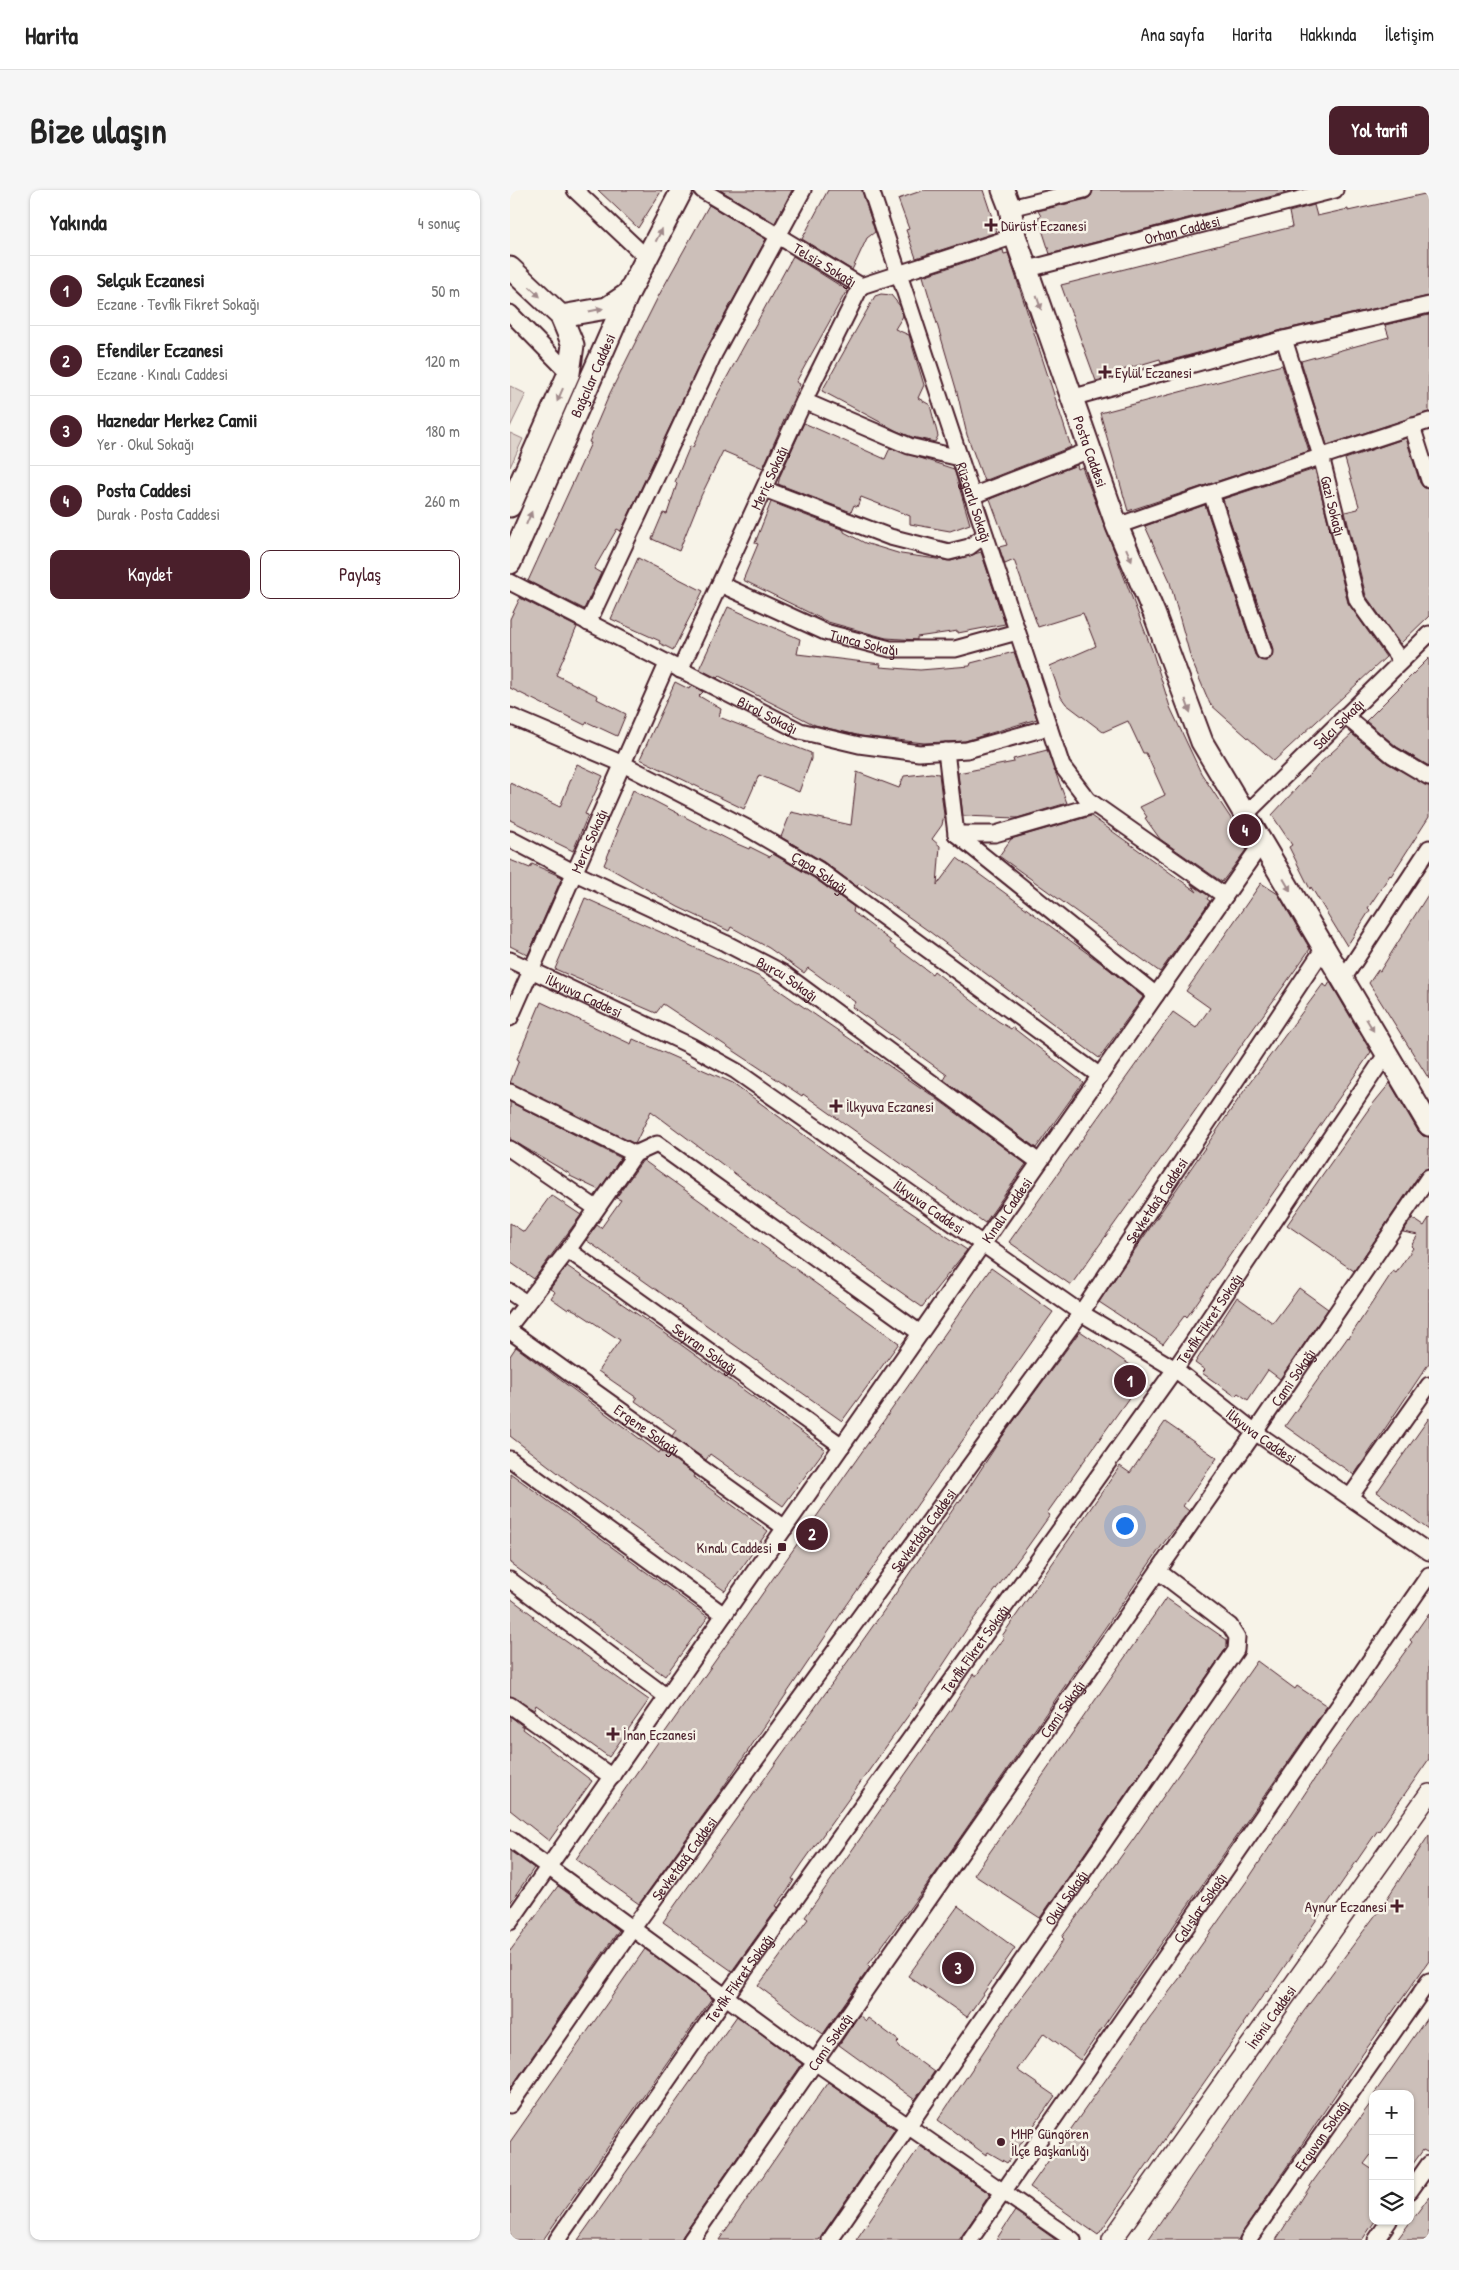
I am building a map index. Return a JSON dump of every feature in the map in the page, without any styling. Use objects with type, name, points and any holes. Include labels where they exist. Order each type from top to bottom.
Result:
[{"type":"main road","name":"Bağcılar Caddesi","points":[[510,563],[628,294],[682,190]]},
{"type":"main road","name":"Posta Caddesi","points":[[1006,199],[1015,236],[1117,526],[1154,613],[1202,742],[1387,1054],[1427,1115]]},
{"type":"main road","points":[[510,268],[560,316],[573,345],[570,373],[510,506]]},
{"type":"main road","points":[[560,316],[607,308],[628,294]]},
{"type":"street","points":[[575,190],[647,258]]},
{"type":"street","name":"Telsiz Sokağı","points":[[702,190],[861,286],[1015,236]]},
{"type":"street","points":[[588,623],[714,354],[803,190]]},
{"type":"street","name":"Rüzgarlı Sokağı","points":[[871,190],[1062,766],[1094,805],[1225,896]]},
{"type":"street","points":[[1006,199],[1084,190]]},
{"type":"street","name":"Orhan Caddesi","points":[[1028,269],[1335,190]]},
{"type":"street","name":"Meriç Sokağı","points":[[510,1018],[623,764],[720,584],[804,402],[861,286]]},
{"type":"street","points":[[1071,398],[1284,339],[1429,305]]},
{"type":"street","points":[[510,313],[570,373]]},
{"type":"street","name":"Gazi Sokağı","points":[[1284,339],[1321,456],[1357,600],[1401,661]]},
{"type":"street","points":[[804,402],[909,446],[960,458]]},
{"type":"street","points":[[1117,526],[1210,493],[1429,421]]},
{"type":"street","points":[[1412,426],[1429,480]]},
{"type":"street","points":[[972,496],[1090,450]]},
{"type":"street","points":[[764,489],[890,537],[949,552],[969,547],[986,535]]},
{"type":"street","points":[[1210,493],[1264,652]]},
{"type":"street","name":"Birol Sokağı","points":[[510,582],[800,732],[859,745],[918,753],[967,750],[1049,727]]},
{"type":"street","name":"Tunca Sokağı","points":[[720,584],[825,632],[890,649],[954,649],[1017,632]]},
{"type":"street","name":"Salcı Sokağı","points":[[1246,814],[1429,634]]},
{"type":"street","name":"Çapa Sokağı","points":[[510,716],[623,764],[751,830],[819,870],[1100,1076]]},
{"type":"street","points":[[1345,716],[1392,755],[1429,777]]},
{"type":"street","points":[[946,751],[956,834],[1156,995]]},
{"type":"street","points":[[956,834],[994,834],[1094,805]]},
{"type":"street","name":"Burcu Sokağı","points":[[510,839],[575,873],[725,943],[783,973],[1040,1162]]},
{"type":"street","name":"Kınalı Caddesi","points":[[510,1922],[1262,843]]},
{"type":"street","points":[[1343,979],[1429,848]]},
{"type":"street","name":"Şevketdağ Caddesi","points":[[510,2106],[633,1928],[1081,1313],[1324,948]]},
{"type":"street","name":"İlkyuva Caddesi","points":[[510,960],[691,1046],[736,1071],[1081,1313],[1175,1369],[1255,1432],[1429,1552]]},
{"type":"street","name":"Tevfik Fikret Sokağı","points":[[557,2240],[726,1996],[1175,1369],[1387,1054]]},
{"type":"street","points":[[510,1092],[635,1154]]},
{"type":"street","points":[[510,1325],[568,1250],[635,1154],[657,1144],[920,1333]]},
{"type":"street","points":[[510,1149],[596,1208]]},
{"type":"street","name":"Cami Sokağı","points":[[691,2240],[1255,1432],[1429,1177]]},
{"type":"street","name":"Seyran Sokağı","points":[[568,1250],[842,1446]]},
{"type":"street","points":[[510,1292],[526,1303]]},
{"type":"street","name":"Ergene Sokağı","points":[[510,1331],[785,1528]]},
{"type":"street","points":[[1350,1497],[1429,1384]]},
{"type":"street","points":[[510,1459],[724,1615]]},
{"type":"street","name":"Okul Sokağı","points":[[830,2240],[1236,1650],[1237,1637],[1230,1626],[1158,1571]]},
{"type":"street","name":"Çalışlar Sokağı","points":[[970,2240],[1429,1576]]},
{"type":"street","points":[[510,1580],[667,1697]]},
{"type":"street","points":[[510,1705],[612,1777]]},
{"type":"street","name":"İnönü Caddesi","points":[[1112,2240],[1429,1794]]},
{"type":"street","points":[[510,1839],[815,2062],[1004,2190],[1073,2240]]},
{"type":"street","name":"Erguvan Sokağı","points":[[1248,2240],[1429,1981]]},
{"type":"street","points":[[1414,2185],[1429,2164]]},
{"type":"street","points":[[1376,2240],[1386,2225]]},
{"type":"shaded area","points":[[510,386],[526,394],[510,427]]},
{"type":"shaded area","points":[[510,433],[523,439],[510,467]]},
{"type":"building","points":[[598,190],[662,190],[638,228]]},
{"type":"building","points":[[720,190],[792,190],[775,223]]},
{"type":"building","points":[[828,190],[862,190],[875,232],[867,238],[852,270],[802,239]]},
{"type":"building","points":[[924,190],[983,190],[997,232],[916,258],[906,230],[909,229],[898,199]]},
{"type":"building","points":[[1093,190],[1297,190],[1050,254],[1038,217],[1041,216],[1038,211],[1087,199],[1091,196]]},
{"type":"building","points":[[1429,193],[1429,296],[1282,330],[1161,363],[1160,359],[1119,371],[1120,375],[1096,381],[1061,285],[1292,227],[1289,212],[1314,205],[1317,216]]},
{"type":"building","points":[[709,205],[766,239],[706,350],[621,531],[617,529],[594,569],[601,573],[584,609],[528,581],[591,443],[589,442],[610,393],[658,297]]},
{"type":"building","points":[[1003,250],[1004,254],[1008,253],[1071,447],[984,481],[967,435],[957,392],[923,276]]},
{"type":"building","points":[[793,256],[847,290],[796,382],[800,384],[763,468],[723,451],[701,496],[679,551],[652,539],[663,513],[667,514],[677,484],[675,482],[690,446],[693,447],[714,401]]},
{"type":"building","points":[[881,294],[891,295],[900,306],[903,316],[895,329],[909,335],[924,385],[918,398],[930,405],[938,436],[935,442],[912,437],[897,431],[822,391],[875,296]]},
{"type":"building","points":[[1429,315],[1429,412],[1327,445],[1301,361],[1389,337],[1385,325]]},
{"type":"building","points":[[1282,365],[1309,451],[1128,511],[1100,413]]},
{"type":"building","points":[[804,423],[885,459],[890,448],[954,469],[970,524],[950,531],[910,524],[910,516],[861,497],[857,507],[854,505],[851,512],[778,484]]},
{"type":"building","points":[[1406,438],[1420,483],[1423,487],[1429,489],[1429,616],[1400,644],[1366,596],[1345,512],[1358,509],[1359,506],[1345,459]]},
{"type":"building","points":[[1077,465],[1078,469],[1082,467],[1152,650],[1170,707],[1201,773],[1249,846],[1222,882],[1160,839],[1145,818],[1147,817],[1140,807],[1165,795],[1146,753],[1143,753],[1128,721],[1103,732],[1066,704],[1061,697],[1050,666],[1096,646],[1083,613],[1038,627],[1014,560],[1005,564],[999,547],[1007,545],[990,499]]},
{"type":"building","points":[[1315,469],[1348,603],[1386,657],[1274,761],[1210,704],[1191,659],[1169,579],[1145,526],[1205,505],[1255,655],[1258,659],[1266,661],[1271,658],[1273,649],[1223,499]]},
{"type":"building","points":[[771,502],[844,530],[844,532],[865,543],[901,554],[951,561],[981,552],[1005,624],[958,633],[958,631],[917,637],[917,640],[886,638],[828,622],[743,580],[758,544],[755,543]]},
{"type":"building","points":[[638,558],[703,591],[673,650],[659,643],[660,641],[611,619]]},
{"type":"building","points":[[520,598],[577,627],[556,675],[598,696],[597,699],[626,714],[617,736],[587,722],[585,725],[510,688],[510,619]]},
{"type":"building","points":[[728,607],[800,639],[797,654],[881,664],[880,667],[920,670],[970,666],[971,663],[1014,652],[1037,719],[965,741],[924,743],[861,736],[815,725],[719,676],[717,678],[699,669]]},
{"type":"building","points":[[1429,658],[1429,766],[1397,747],[1366,721]]},
{"type":"building","points":[[675,682],[689,689],[691,685],[703,692],[699,696],[721,709],[719,717],[811,753],[811,759],[799,792],[759,775],[744,809],[640,759]]},
{"type":"building","points":[[1352,734],[1387,763],[1429,786],[1429,817],[1368,908],[1370,910],[1347,946],[1311,887],[1310,889],[1289,847],[1292,845],[1272,815],[1320,763]]},
{"type":"building","points":[[1047,750],[1067,803],[1017,818],[963,816],[958,773],[1014,762],[1013,759]]},
{"type":"building","points":[[577,764],[603,776],[585,814],[588,815],[573,851],[510,820],[510,783],[560,807]]},
{"type":"building","points":[[857,772],[899,788],[904,776],[939,774],[944,815],[942,825],[932,839],[940,846],[937,885],[957,858],[1105,966],[1143,997],[1099,1058],[865,886],[858,884],[857,887],[824,862],[781,837],[791,812],[851,825]]},
{"type":"building","points":[[633,790],[735,843],[749,849],[750,847],[770,857],[773,854],[814,878],[854,907],[853,912],[891,941],[890,943],[932,974],[934,971],[998,1021],[1011,1029],[1012,1027],[1083,1082],[1036,1148],[944,1080],[947,1075],[852,1007],[855,1002],[808,968],[804,973],[769,948],[731,927],[729,931],[678,907],[604,865],[618,830],[616,829]]},
{"type":"building","points":[[1091,816],[1197,892],[1191,884],[1209,896],[1207,899],[1210,901],[1160,972],[999,856],[1011,839]]},
{"type":"building","points":[[510,860],[530,868],[532,864],[562,877],[528,955],[510,946]]},
{"type":"building","points":[[1261,883],[1278,894],[1310,949],[1071,1285],[1009,1242],[1173,1012],[1196,1028],[1210,1008],[1186,991]]},
{"type":"building","points":[[1429,893],[1429,1079],[1369,983],[1378,970],[1380,971]]},
{"type":"building","points":[[585,898],[760,977],[933,1096],[1026,1164],[985,1223],[803,1094],[802,1096],[663,1004],[656,1013],[555,969]]},
{"type":"building","points":[[1330,982],[1371,1052],[1187,1317],[1185,1315],[1163,1344],[1099,1302],[1244,1091],[1323,984],[1327,987]]},
{"type":"building","points":[[541,1002],[631,1044],[633,1039],[733,1083],[891,1199],[967,1250],[922,1307],[770,1200],[651,1111],[635,1144],[510,1083],[519,1060],[517,1059]]},
{"type":"building","points":[[1390,1083],[1418,1131],[1423,1136],[1429,1137],[1429,1168],[1421,1172],[1354,1271],[1287,1225],[1368,1110]]},
{"type":"building","points":[[510,1102],[621,1158],[599,1190],[570,1176],[570,1174],[510,1139]]},
{"type":"building","points":[[643,1160],[899,1343],[842,1421],[586,1240],[597,1225],[601,1228],[621,1200],[616,1198]]},
{"type":"building","points":[[551,1195],[581,1215],[534,1279],[510,1262],[510,1223],[524,1232]]},
{"type":"building","points":[[1412,1218],[1424,1226],[1429,1218],[1429,1363],[1354,1475],[1285,1426],[1349,1338],[1393,1271],[1396,1273],[1413,1248],[1411,1246],[1418,1235],[1403,1232]]},
{"type":"building","points":[[567,1266],[669,1336],[825,1449],[783,1506],[710,1454],[706,1460],[672,1436],[676,1430],[635,1401],[637,1398],[598,1371],[620,1340],[576,1311],[570,1308],[568,1310],[551,1298],[555,1292],[550,1289]]},
{"type":"building","points":[[991,1268],[1053,1312],[844,1609],[720,1792],[639,1904],[576,1859]]},
{"type":"building","points":[[1299,1288],[1328,1309],[1280,1379],[1268,1370],[1248,1400],[1238,1393],[1235,1396],[1202,1373],[1205,1370],[1195,1363],[1237,1297],[1273,1323]]},
{"type":"building","points":[[1080,1331],[1145,1375],[1047,1513],[1050,1515],[970,1624],[928,1688],[802,1864],[792,1879],[794,1880],[788,1890],[776,1906],[778,1907],[732,1971],[663,1922],[885,1609],[959,1503],[1002,1437]]},
{"type":"building","points":[[516,1347],[659,1453],[661,1450],[695,1475],[694,1477],[768,1531],[725,1591],[575,1486],[510,1436],[510,1356]]},
{"type":"building","points":[[1429,1418],[1429,1530],[1377,1492]]},
{"type":"building","points":[[1165,1422],[1217,1458],[1183,1506],[1189,1511],[1165,1541],[937,1871],[868,1965],[870,1967],[823,2034],[758,1986],[808,1919],[805,1917],[952,1708],[973,1674],[976,1676],[1004,1637],[1002,1636],[1120,1466],[1130,1473]]},
{"type":"building","points":[[510,1473],[708,1617],[665,1676],[510,1563]]},
{"type":"building","points":[[510,1598],[534,1616],[533,1618],[649,1700],[609,1757],[536,1705],[534,1710],[510,1696]]},
{"type":"building","points":[[1166,1598],[1227,1640],[1227,1647],[1040,1918],[974,1875]]},
{"type":"building","points":[[1429,1613],[1429,1759],[1098,2235],[1030,2187],[1150,2017],[1182,1975],[1180,1975],[1249,1878],[1333,1751],[1412,1642],[1410,1640]]},
{"type":"building","points":[[1257,1661],[1295,1689],[1297,1686],[1327,1706],[1080,2060],[1044,2033],[1017,2070],[1055,2096],[1007,2163],[988,2152],[986,2155],[938,2120],[1008,2015],[1052,1957],[1064,1939],[1062,1937],[1133,1840]]},
{"type":"building","points":[[510,1716],[524,1727],[523,1729],[592,1781],[549,1841],[510,1810]]},
{"type":"building","points":[[1429,1835],[1429,1961],[1362,2055],[1238,2240],[1148,2240],[1304,2011],[1380,1909]]},
{"type":"building","points":[[510,1851],[534,1868],[510,1903]]},
{"type":"building","points":[[558,1886],[619,1930],[510,2089],[510,1951]]},
{"type":"building","points":[[958,1906],[1015,1948],[967,2017],[908,1976]]},
{"type":"building","points":[[645,1949],[712,1998],[543,2240],[510,2240],[510,2142]]},
{"type":"building","points":[[859,2015],[866,2021],[868,2018],[899,2041],[897,2043],[901,2048],[934,2072],[915,2100],[839,2045]]},
{"type":"building","points":[[1429,2015],[1429,2153],[1423,2150],[1414,2162],[1414,2090],[1377,2090]]},
{"type":"building","points":[[737,2016],[802,2064],[680,2240],[578,2240]]},
{"type":"building","points":[[828,2082],[895,2129],[819,2240],[719,2240]]},
{"type":"building","points":[[1369,2105],[1369,2157],[1364,2164],[1369,2167],[1369,2225],[1372,2225],[1362,2240],[1276,2240],[1314,2180]]},
{"type":"building","points":[[920,2146],[990,2194],[959,2240],[856,2240]]},
{"type":"building","points":[[1429,2197],[1429,2240],[1397,2240],[1408,2225],[1414,2225],[1414,2217]]},
{"type":"building","points":[[1015,2211],[1056,2240],[996,2240]]},
{"type":"place","name":"Dürüst Eczanesi","points":[[991,225]]},
{"type":"place","name":"Eylül Eczanesi","points":[[1105,372]]},
{"type":"place","name":"Posta Caddesi","points":[[1245,830]]},
{"type":"place","name":"İlkyuva Eczanesi","points":[[836,1106]]},
{"type":"place","name":"Selçuk Eczanesi","points":[[1130,1381]]},
{"type":"place","name":"Efendiler Eczanesi","points":[[812,1534]]},
{"type":"place","name":"Kınalı Caddesi","points":[[782,1547]]},
{"type":"place","name":"İnan Eczanesi","points":[[613,1734]]},
{"type":"place","name":"Aynur Eczanesi","points":[[1397,1906]]},
{"type":"place","name":"Haznedar Merkez Camii","points":[[958,1968]]},
{"type":"place","name":"MHP Güngören İlçe Başkanlığı","points":[[1001,2142]]}]
